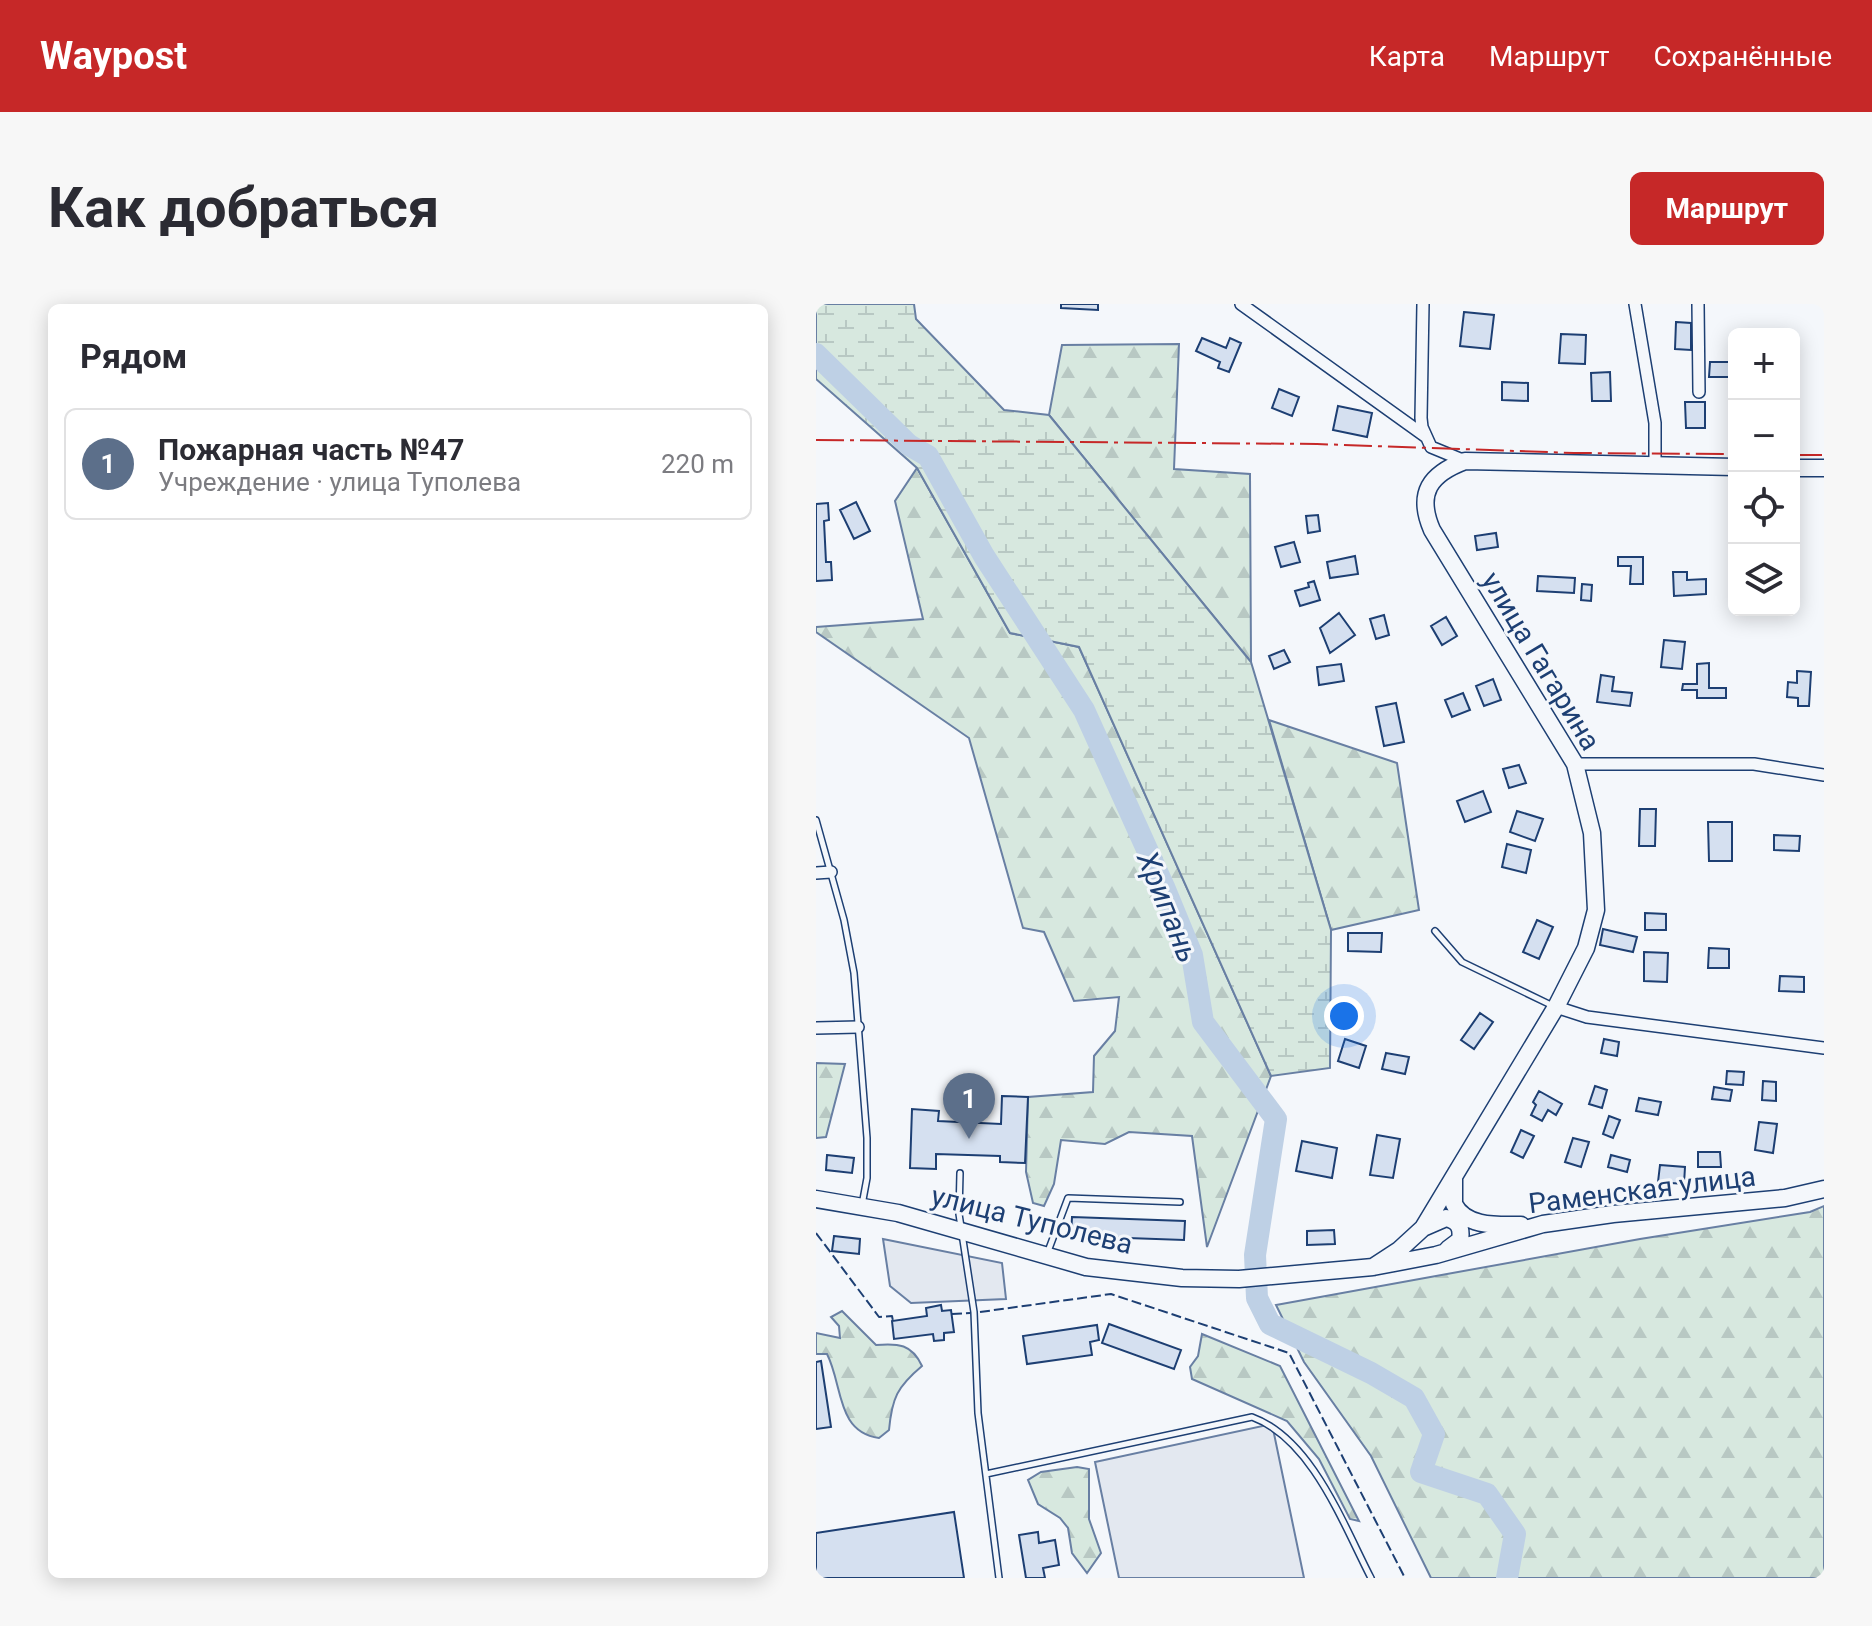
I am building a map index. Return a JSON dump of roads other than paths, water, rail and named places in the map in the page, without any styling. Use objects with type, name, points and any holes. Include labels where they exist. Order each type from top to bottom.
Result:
[{"type":"main road","points":[[1465,461],[1728,467]]},
{"type":"main road","name":"улица Гагарина","points":[[1373,1267],[1399,1250],[1423,1228],[1556,1007],[1586,948],[1596,910],[1592,833],[1575,764],[1428,521],[1424,500],[1429,487],[1437,475],[1465,461]]},
{"type":"main road","points":[[1800,468],[1824,468]]},
{"type":"main road","points":[[1454,1177],[1454,1204],[1467,1219],[1488,1225],[1543,1224]]},
{"type":"main road","name":"Раменская улица","points":[[1324,1272],[1373,1267],[1436,1255],[1543,1224],[1613,1214],[1785,1198],[1824,1189]]},
{"type":"main road","name":"улица Туполева","points":[[816,1199],[862,1206],[961,1230],[1086,1267],[1145,1275],[1239,1279],[1324,1272]]},
{"type":"main road","points":[[1423,1228],[1446,1218],[1457,1223],[1461,1231],[1460,1240],[1455,1246],[1436,1255]]},
{"type":"street","points":[[1241,304],[1425,436]]},
{"type":"street","points":[[1423,304],[1421,418],[1425,436],[1431,447],[1465,461]]},
{"type":"street","points":[[1635,304],[1655,423],[1655,467]]},
{"type":"street","points":[[1698,304],[1699,392]]},
{"type":"street","points":[[1575,764],[1754,764],[1824,775]]},
{"type":"street","points":[[816,873],[831,872]]},
{"type":"street","points":[[1556,1007],[1587,1017],[1824,1048]]},
{"type":"street","points":[[816,1028],[858,1027]]},
{"type":"lane","points":[[816,820],[854,973],[867,1138],[867,1178],[862,1206]]},
{"type":"lane","points":[[1435,931],[1462,962],[1556,1007]]},
{"type":"lane","points":[[960,1173],[959,1214],[974,1312],[978,1413],[999,1578]]},
{"type":"lane","points":[[1047,1255],[1068,1198],[1180,1202]]},
{"type":"lane","points":[[986,1474],[1252,1417],[1272,1424],[1305,1457],[1371,1578]]},
{"type":"waterway","name":"Хрипань","points":[[816,354],[909,445],[928,456],[984,556],[1084,710],[1192,955],[1203,1022],[1276,1119],[1255,1255],[1257,1298],[1270,1324],[1371,1373],[1414,1398],[1434,1434],[1421,1472],[1487,1494],[1515,1534],[1507,1578]]},
{"type":"place","name":"Пожарная часть №47","points":[[969,1139]]}]
